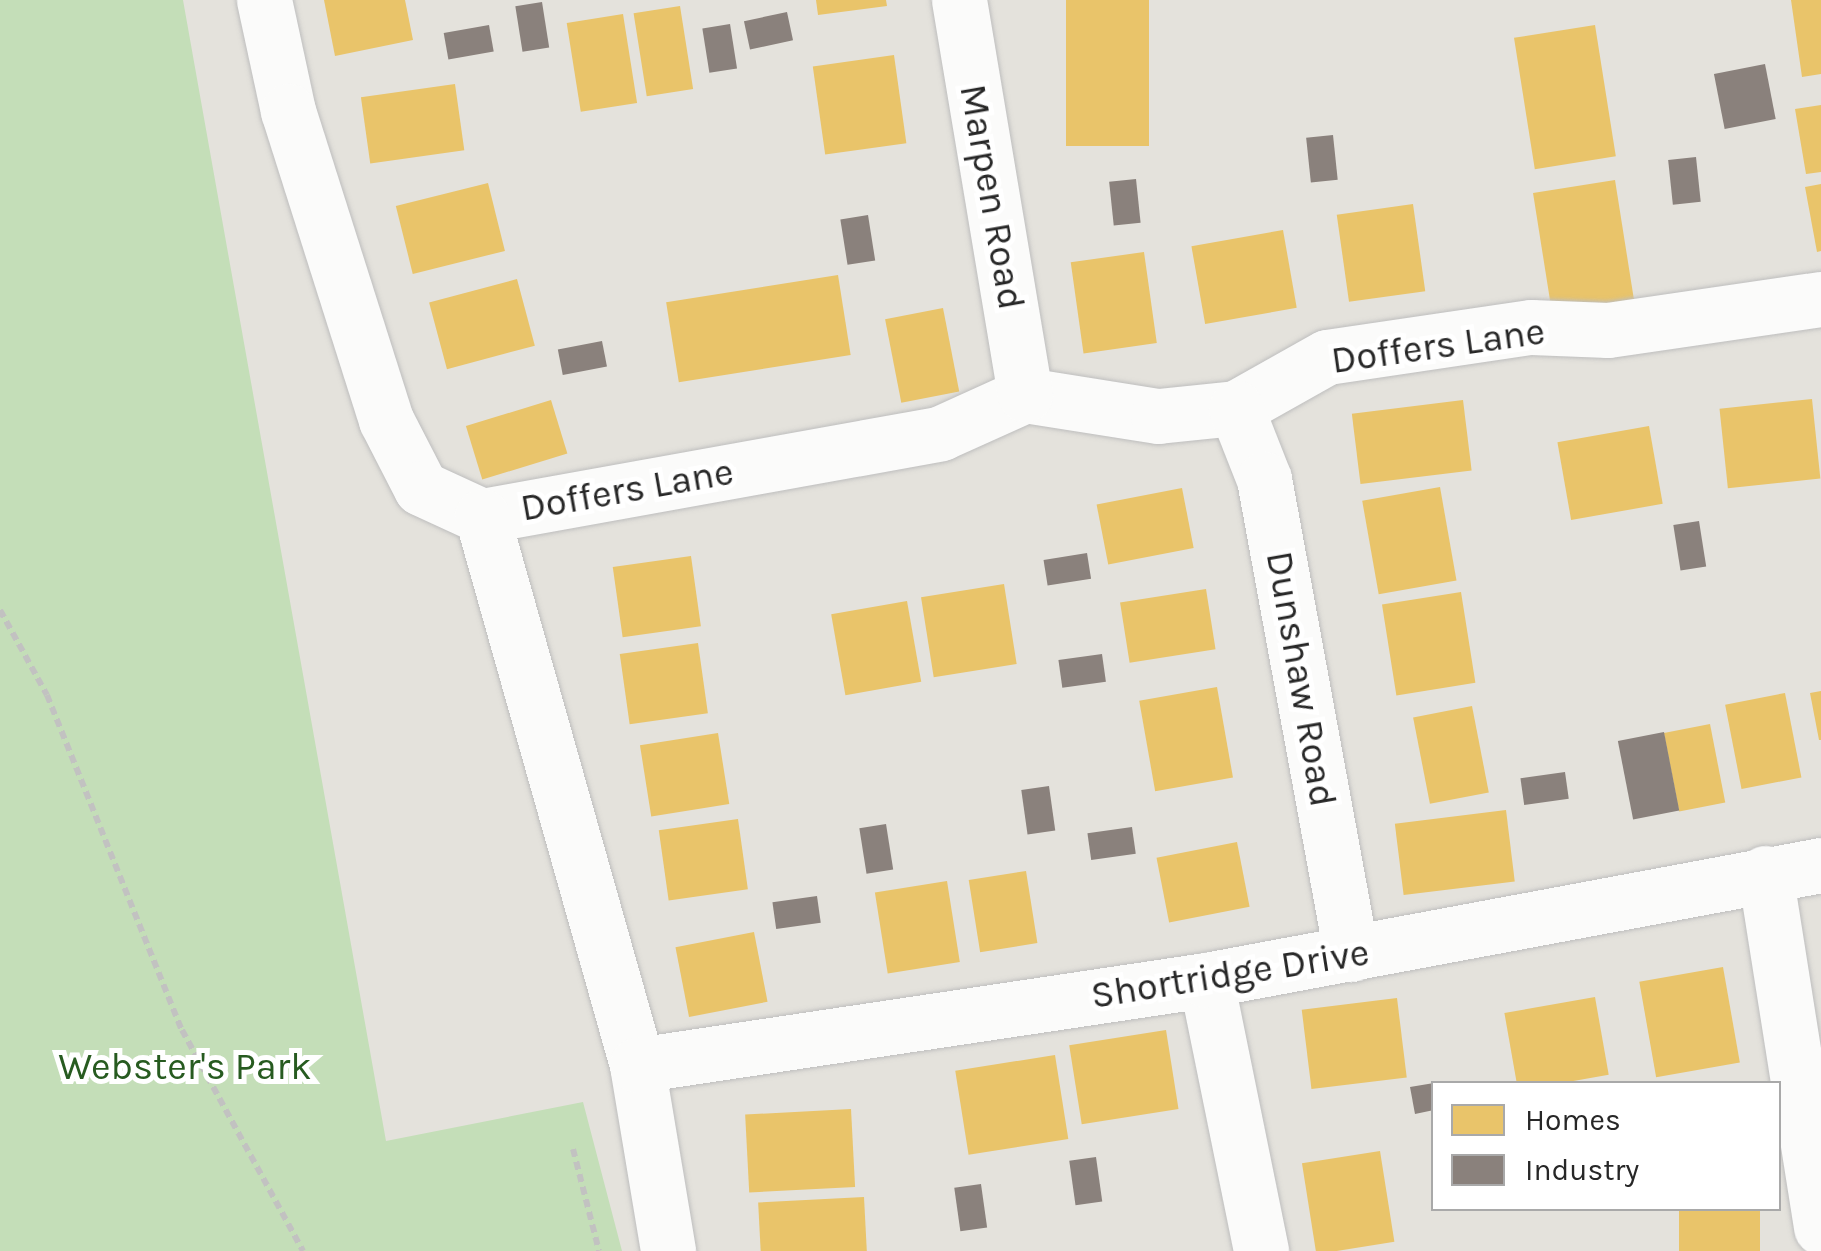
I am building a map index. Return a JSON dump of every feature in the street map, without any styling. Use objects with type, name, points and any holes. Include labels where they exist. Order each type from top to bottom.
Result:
[{"type":"street","name":"Doffers Lane","points":[[264,0],[288,111],[386,420],[421,488],[482,516],[941,434],[1025,395],[1158,416],[1236,408],[1327,357],[1532,327],[1608,330],[1821,300]]},
{"type":"street","name":"Marpen Road","points":[[959,0],[1025,395]]},
{"type":"street","name":"Dunshaw Road","points":[[1236,408],[1264,479],[1352,954]]},
{"type":"street","name":"Doffers Lane","points":[[482,516],[636,1065],[668,1251]]},
{"type":"street","name":"Shortridge Drive","points":[[636,1065],[1206,980],[1821,865]]},
{"type":"street","points":[[1765,874],[1821,1228]]},
{"type":"street","points":[[1206,980],[1260,1251]]},
{"type":"path","points":[[0,610],[48,695],[182,1030],[303,1251]]},
{"type":"path","points":[[572,1149],[599,1251]]},
{"type":"green space","name":"Webster's Park","points":[[0,0],[183,0],[386,1141],[583,1102],[622,1251],[0,1251]]},
{"type":"building: Homes","points":[[324,0],[405,0],[413,40],[335,56]]},
{"type":"building: Homes","points":[[816,0],[886,0],[887,6],[818,15]]},
{"type":"building: Homes","points":[[1066,0],[1149,0],[1149,146],[1066,146]]},
{"type":"building: Homes","points":[[1791,0],[1821,0],[1821,74],[1802,77]]},
{"type":"building: Homes","points":[[680,6],[693,89],[647,96],[634,13]]},
{"type":"building: Homes","points":[[623,14],[637,103],[581,112],[567,23]]},
{"type":"building: Homes","points":[[1595,25],[1616,156],[1535,169],[1514,38]]},
{"type":"building: Homes","points":[[894,55],[906,143],[825,155],[813,66]]},
{"type":"building: Homes","points":[[455,84],[464,150],[370,164],[361,97]]},
{"type":"building: Homes","points":[[1821,105],[1821,172],[1806,174],[1795,109]]},
{"type":"building: Homes","points":[[1615,180],[1634,300],[1552,312],[1533,193]]},
{"type":"building: Homes","points":[[488,183],[505,251],[413,274],[396,206]]},
{"type":"building: Homes","points":[[1821,184],[1821,251],[1817,252],[1805,187]]},
{"type":"building: Homes","points":[[1413,204],[1425,291],[1349,302],[1337,215]]},
{"type":"building: Homes","points":[[1283,230],[1297,308],[1205,324],[1191,246]]},
{"type":"building: Homes","points":[[1144,252],[1157,343],[1084,353],[1071,262]]},
{"type":"building: Homes","points":[[838,275],[851,355],[679,382],[666,302]]},
{"type":"building: Homes","points":[[517,279],[535,346],[447,369],[429,303]]},
{"type":"building: Homes","points":[[943,308],[959,391],[901,403],[885,319]]},
{"type":"building: Homes","points":[[1812,399],[1820,479],[1728,488],[1720,409]]},
{"type":"building: Homes","points":[[551,400],[567,454],[482,480],[466,426]]},
{"type":"building: Homes","points":[[1463,400],[1472,470],[1360,484],[1352,414]]},
{"type":"building: Homes","points":[[1649,426],[1663,504],[1571,520],[1557,442]]},
{"type":"building: Homes","points":[[1440,487],[1456,581],[1379,594],[1362,501]]},
{"type":"building: Homes","points":[[1182,488],[1194,548],[1108,564],[1097,505]]},
{"type":"building: Homes","points":[[691,556],[701,626],[623,637],[613,567]]},
{"type":"building: Homes","points":[[1004,584],[1017,664],[934,677],[921,597]]},
{"type":"building: Homes","points":[[1206,589],[1216,649],[1130,663],[1120,603]]},
{"type":"building: Homes","points":[[1461,592],[1475,683],[1396,695],[1382,605]]},
{"type":"building: Homes","points":[[907,601],[921,682],[845,695],[831,614]]},
{"type":"building: Homes","points":[[698,643],[708,713],[630,724],[620,654]]},
{"type":"building: Homes","points":[[1217,687],[1233,778],[1155,791],[1139,701]]},
{"type":"building: Homes","points":[[1821,691],[1821,740],[1819,740],[1810,693]]},
{"type":"building: Homes","points":[[1785,693],[1801,777],[1742,789],[1725,705]]},
{"type":"building: Homes","points":[[1472,706],[1489,792],[1430,804],[1413,717]]},
{"type":"building: Homes","points":[[1710,724],[1725,803],[1679,811],[1664,733]]},
{"type":"building: Homes","points":[[718,733],[729,804],[651,816],[640,745]]},
{"type":"building: Homes","points":[[1506,810],[1515,881],[1404,895],[1395,824]]},
{"type":"building: Homes","points":[[738,819],[748,889],[669,900],[659,830]]},
{"type":"building: Homes","points":[[1237,842],[1250,907],[1169,922],[1157,858]]},
{"type":"building: Homes","points":[[1026,871],[1037,943],[980,952],[969,880]]},
{"type":"building: Homes","points":[[947,881],[960,962],[888,973],[875,892]]},
{"type":"building: Homes","points":[[754,932],[768,1002],[689,1017],[675,947]]},
{"type":"building: Homes","points":[[1723,967],[1740,1063],[1656,1077],[1639,982]]},
{"type":"building: Homes","points":[[1595,997],[1609,1075],[1574,1081],[1516,1081],[1504,1013]]},
{"type":"building: Homes","points":[[1397,998],[1407,1077],[1311,1089],[1302,1010]]},
{"type":"building: Homes","points":[[1166,1030],[1179,1109],[1082,1124],[1069,1045]]},
{"type":"building: Homes","points":[[1055,1055],[1068,1139],[969,1155],[955,1071]]},
{"type":"building: Homes","points":[[851,1109],[855,1187],[749,1192],[745,1115]]},
{"type":"building: Homes","points":[[1380,1151],[1394,1242],[1316,1251],[1302,1163]]},
{"type":"building: Homes","points":[[864,1197],[867,1251],[761,1251],[758,1203]]},
{"type":"building: Homes","points":[[1679,1211],[1760,1211],[1760,1251],[1679,1251]]},
{"type":"building: Industry","points":[[542,2],[549,47],[523,52],[515,6]]},
{"type":"building: Industry","points":[[787,12],[793,40],[750,50],[744,21]]},
{"type":"building: Industry","points":[[730,24],[737,68],[709,73],[702,28]]},
{"type":"building: Industry","points":[[489,25],[494,52],[448,60],[444,33]]},
{"type":"building: Industry","points":[[1765,64],[1776,119],[1725,129],[1714,74]]},
{"type":"building: Industry","points":[[1333,135],[1338,180],[1311,183],[1306,138]]},
{"type":"building: Industry","points":[[1696,157],[1701,202],[1673,205],[1668,160]]},
{"type":"building: Industry","points":[[1136,179],[1141,223],[1114,226],[1109,182]]},
{"type":"building: Industry","points":[[868,215],[875,260],[848,265],[840,219]]},
{"type":"building: Industry","points":[[602,341],[607,367],[563,375],[558,350]]},
{"type":"building: Industry","points":[[1699,521],[1706,566],[1681,571],[1673,525]]},
{"type":"building: Industry","points":[[1087,553],[1091,579],[1048,586],[1044,560]]},
{"type":"building: Industry","points":[[1102,654],[1106,682],[1062,688],[1058,660]]},
{"type":"building: Industry","points":[[1664,732],[1679,811],[1633,819],[1618,741]]},
{"type":"building: Industry","points":[[1565,772],[1569,799],[1524,805],[1520,778]]},
{"type":"building: Industry","points":[[1049,786],[1055,831],[1028,834],[1021,790]]},
{"type":"building: Industry","points":[[886,824],[893,869],[867,874],[859,828]]},
{"type":"building: Industry","points":[[1132,827],[1136,854],[1091,860],[1087,833]]},
{"type":"building: Industry","points":[[817,896],[821,923],[776,929],[772,902]]},
{"type":"building: Industry","points":[[1431,1084],[1431,1111],[1415,1114],[1410,1087]]},
{"type":"building: Industry","points":[[1096,1157],[1102,1202],[1076,1205],[1069,1161]]},
{"type":"building: Industry","points":[[981,1184],[987,1228],[960,1231],[954,1188]]}]
